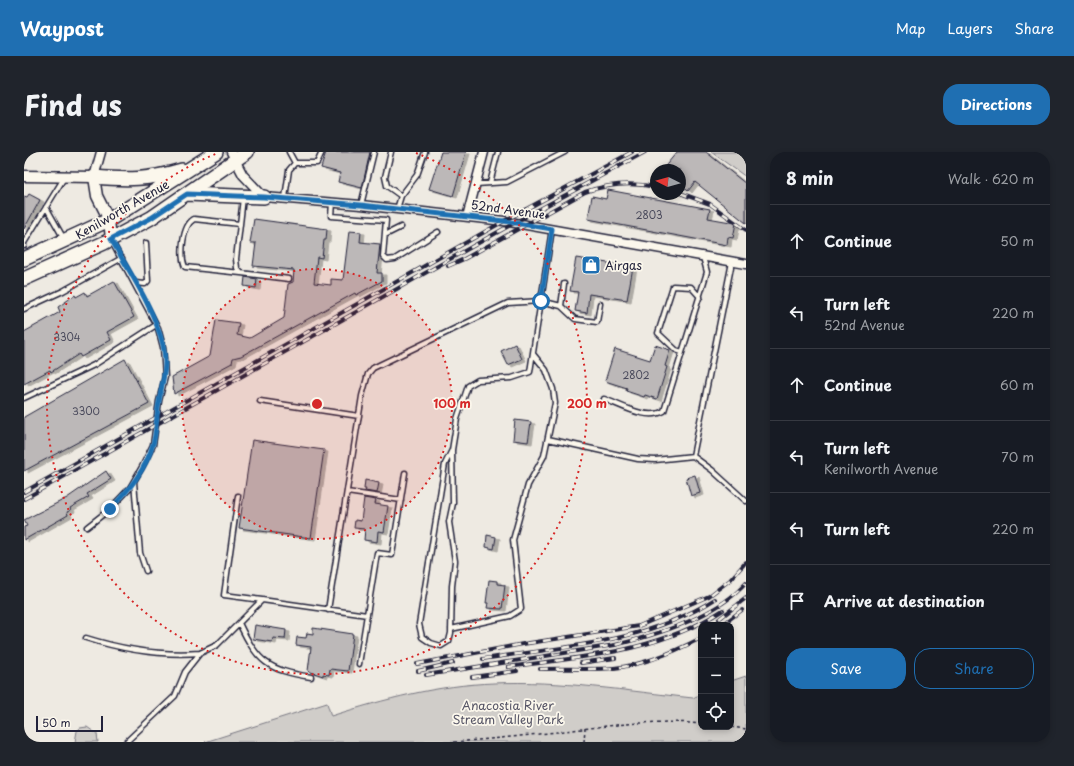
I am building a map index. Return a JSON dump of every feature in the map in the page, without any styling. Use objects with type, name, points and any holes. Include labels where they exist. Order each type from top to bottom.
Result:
[{"type":"main road","name":"Kenilworth Avenue","points":[[24,259],[109,220],[216,152]]},
{"type":"main road","name":"Kenilworth Avenue","points":[[24,279],[111,239],[151,218],[187,194],[233,156],[247,152]]},
{"type":"main road","points":[[94,177],[139,179],[157,177],[199,164]]},
{"type":"main road","points":[[187,194],[264,197]]},
{"type":"street","points":[[101,152],[94,177],[97,196],[109,220],[111,239]]},
{"type":"street","points":[[467,217],[484,152]]},
{"type":"street","points":[[233,156],[243,174],[264,197]]},
{"type":"street","points":[[24,176],[94,177]]},
{"type":"street","name":"52nd Avenue","points":[[264,197],[361,205],[467,217],[552,229],[746,264]]},
{"type":"lane","points":[[289,152],[295,163]]},
{"type":"lane","points":[[285,198],[289,170],[295,163],[317,163],[322,152]]},
{"type":"lane","points":[[361,205],[374,152]]},
{"type":"lane","points":[[391,152],[386,182],[387,186],[401,196]]},
{"type":"lane","points":[[397,209],[401,196],[417,175],[425,152]]},
{"type":"lane","points":[[490,183],[498,152]]},
{"type":"lane","points":[[476,184],[507,182],[564,152]]},
{"type":"lane","points":[[24,246],[24,243],[65,176]]},
{"type":"lane","points":[[241,273],[237,268],[236,259],[243,196]]},
{"type":"lane","points":[[332,203],[331,216],[386,220],[383,256],[387,260],[394,259],[438,232]]},
{"type":"lane","points":[[46,207],[66,241]]},
{"type":"lane","points":[[240,224],[194,219],[190,222],[186,228],[182,260],[185,266],[289,279]]},
{"type":"lane","points":[[385,235],[401,227]]},
{"type":"lane","points":[[452,450],[444,464],[419,624],[422,637],[431,643],[441,646],[449,641],[451,629],[452,586],[455,561],[449,522],[453,504],[452,450],[457,419],[468,386],[478,380],[512,378],[530,372],[552,229]]},
{"type":"lane","points":[[87,527],[110,509],[134,482],[153,445],[159,401],[165,377],[163,347],[156,325],[111,239]]},
{"type":"lane","points":[[135,283],[146,284],[148,281],[146,243]]},
{"type":"lane","points":[[604,399],[649,415],[657,415],[664,411],[707,272],[703,256]]},
{"type":"lane","points":[[24,309],[63,291],[122,258]]},
{"type":"lane","points":[[693,456],[732,262]]},
{"type":"lane","points":[[561,306],[564,284]]},
{"type":"lane","points":[[682,352],[676,350],[658,333],[673,286],[691,287],[700,296]]},
{"type":"lane","points":[[328,610],[346,492],[368,374],[379,363],[508,303],[541,301],[561,306],[575,319],[597,322],[600,304]]},
{"type":"lane","points":[[24,398],[94,365],[156,325]]},
{"type":"lane","points":[[451,629],[510,616],[521,609],[513,540],[528,485],[544,456],[554,403],[553,388],[546,370],[533,354]]},
{"type":"lane","points":[[260,401],[359,416]]},
{"type":"lane","points":[[548,439],[638,459],[655,460],[693,456],[712,470],[746,501]]},
{"type":"lane","points":[[359,664],[378,553],[392,555],[405,473]]},
{"type":"lane","points":[[134,482],[140,553],[146,570]]},
{"type":"lane","points":[[346,492],[401,500]]},
{"type":"lane","points":[[238,496],[224,595],[367,615]]},
{"type":"lane","points":[[86,638],[120,648],[178,655],[200,653],[218,645],[262,600]]},
{"type":"lane","points":[[239,623],[249,645],[259,658],[286,673],[310,677]]},
{"type":"lane","points":[[126,742],[175,696],[185,672],[200,653]]},
{"type":"path","points":[[454,742],[585,728],[650,723],[698,724]]},
{"type":"path","points":[[734,727],[746,729]]},
{"type":"path","points":[[584,742],[585,728]]},
{"type":"green space","points":[[711,152],[746,152],[746,177]]},
{"type":"green space","name":"Anacostia River Stream Valley Park","points":[[746,676],[746,742],[205,742],[327,703],[331,716],[371,704],[432,690],[473,684],[519,682],[618,689],[693,698],[698,696],[698,730],[734,730],[734,680]]},
{"type":"green space","points":[[87,727],[97,734],[98,742],[75,742],[77,731],[80,728]]},
{"type":"building","points":[[326,152],[370,152],[362,188],[338,182],[340,173],[321,168]]},
{"type":"building","points":[[441,152],[466,152],[453,196],[429,189]]},
{"type":"building","points":[[677,152],[706,152],[746,184],[746,223],[695,182],[688,191],[686,189],[686,164],[667,164]]},
{"type":"building","points":[[608,190],[650,198],[650,200],[662,200],[710,209],[708,218],[736,223],[733,238],[728,237],[727,245],[588,219],[592,196],[606,199]]},
{"type":"building","points":[[29,194],[40,200],[24,229],[24,196],[27,197]]},
{"type":"building","points":[[254,219],[327,229],[322,258],[317,257],[314,283],[331,285],[331,279],[343,280],[349,231],[361,232],[360,242],[380,244],[377,273],[382,273],[382,281],[356,295],[355,293],[241,356],[233,358],[232,363],[174,394],[172,377],[210,356],[216,320],[239,323],[237,335],[250,338],[284,318],[288,284],[293,282],[294,270],[253,266],[256,243],[250,243]]},
{"type":"building","points":[[576,258],[633,267],[627,300],[589,294],[587,313],[575,311],[578,292],[570,291]]},
{"type":"building","points":[[245,277],[257,279],[256,288],[244,286]]},
{"type":"building","points":[[114,281],[134,317],[107,332],[111,340],[81,357],[79,354],[51,372],[50,370],[24,384],[24,332],[60,312],[58,307],[75,295],[76,297],[85,292],[87,296]]},
{"type":"building","points":[[515,344],[522,359],[508,365],[501,351]]},
{"type":"building","points":[[655,345],[670,350],[665,366],[667,367],[657,399],[645,395],[644,397],[626,391],[627,388],[605,381],[615,349],[650,360]]},
{"type":"building","points":[[125,359],[149,404],[24,471],[24,417]]},
{"type":"building","points":[[515,420],[531,422],[528,442],[513,440]]},
{"type":"building","points":[[252,440],[324,450],[311,538],[239,528]]},
{"type":"building","points":[[106,471],[111,479],[87,494],[89,497],[70,508],[71,510],[67,512],[68,515],[24,540],[24,527],[27,526],[24,520],[67,498]]},
{"type":"building","points":[[695,475],[700,493],[691,496],[686,478]]},
{"type":"building","points":[[365,480],[379,483],[377,493],[365,491]]},
{"type":"building","points":[[364,498],[376,500],[375,504],[388,506],[384,532],[378,531],[377,542],[364,540],[365,529],[354,528],[355,520],[361,521]]},
{"type":"building","points":[[487,535],[496,537],[494,549],[486,547]]},
{"type":"building","points":[[489,580],[497,581],[497,584],[505,585],[502,609],[487,608],[488,603],[486,603]]},
{"type":"building","points":[[255,625],[286,630],[285,639],[273,638],[272,642],[253,639]]},
{"type":"building","points":[[313,628],[353,634],[348,671],[330,669],[329,675],[323,674],[323,676],[308,671],[311,647],[296,645],[297,637],[306,638],[307,633],[313,634]]},
{"type":"railway","points":[[24,492],[504,221],[632,152]]},
{"type":"railway","points":[[24,499],[514,223],[645,152]]},
{"type":"railway","points":[[448,266],[464,259],[585,192],[602,187],[629,184],[650,186]]},
{"type":"railway","points":[[686,195],[710,204],[746,230]]},
{"type":"railway","points":[[417,664],[523,644],[639,626],[709,596],[730,580],[746,562]]},
{"type":"railway","points":[[426,675],[615,645],[649,636],[685,623],[703,614],[734,595],[746,583]]},
{"type":"railway","points":[[719,619],[746,598]]},
{"type":"railway","points":[[483,659],[603,641],[632,634],[689,614],[715,599]]},
{"type":"railway","points":[[508,667],[592,656],[646,644],[673,635],[698,624],[723,610]]},
{"type":"railway","points":[[726,622],[742,610]]},
{"type":"railway","points":[[540,669],[596,669],[614,668],[636,664],[659,657],[698,639]]},
{"type":"railway","points":[[581,663],[615,658]]},
{"type":"railway","points":[[418,671],[453,663]]},
{"type":"railway","points":[[472,677],[517,671]]},
{"type":"place","name":"Airgas","points":[[591,265]]},
{"type":"route","points":[[110,509],[130,488],[153,445],[159,401],[165,377],[163,347],[158,328],[111,239],[151,218],[187,194],[264,197],[361,205],[504,221],[552,229],[541,301]]}]
